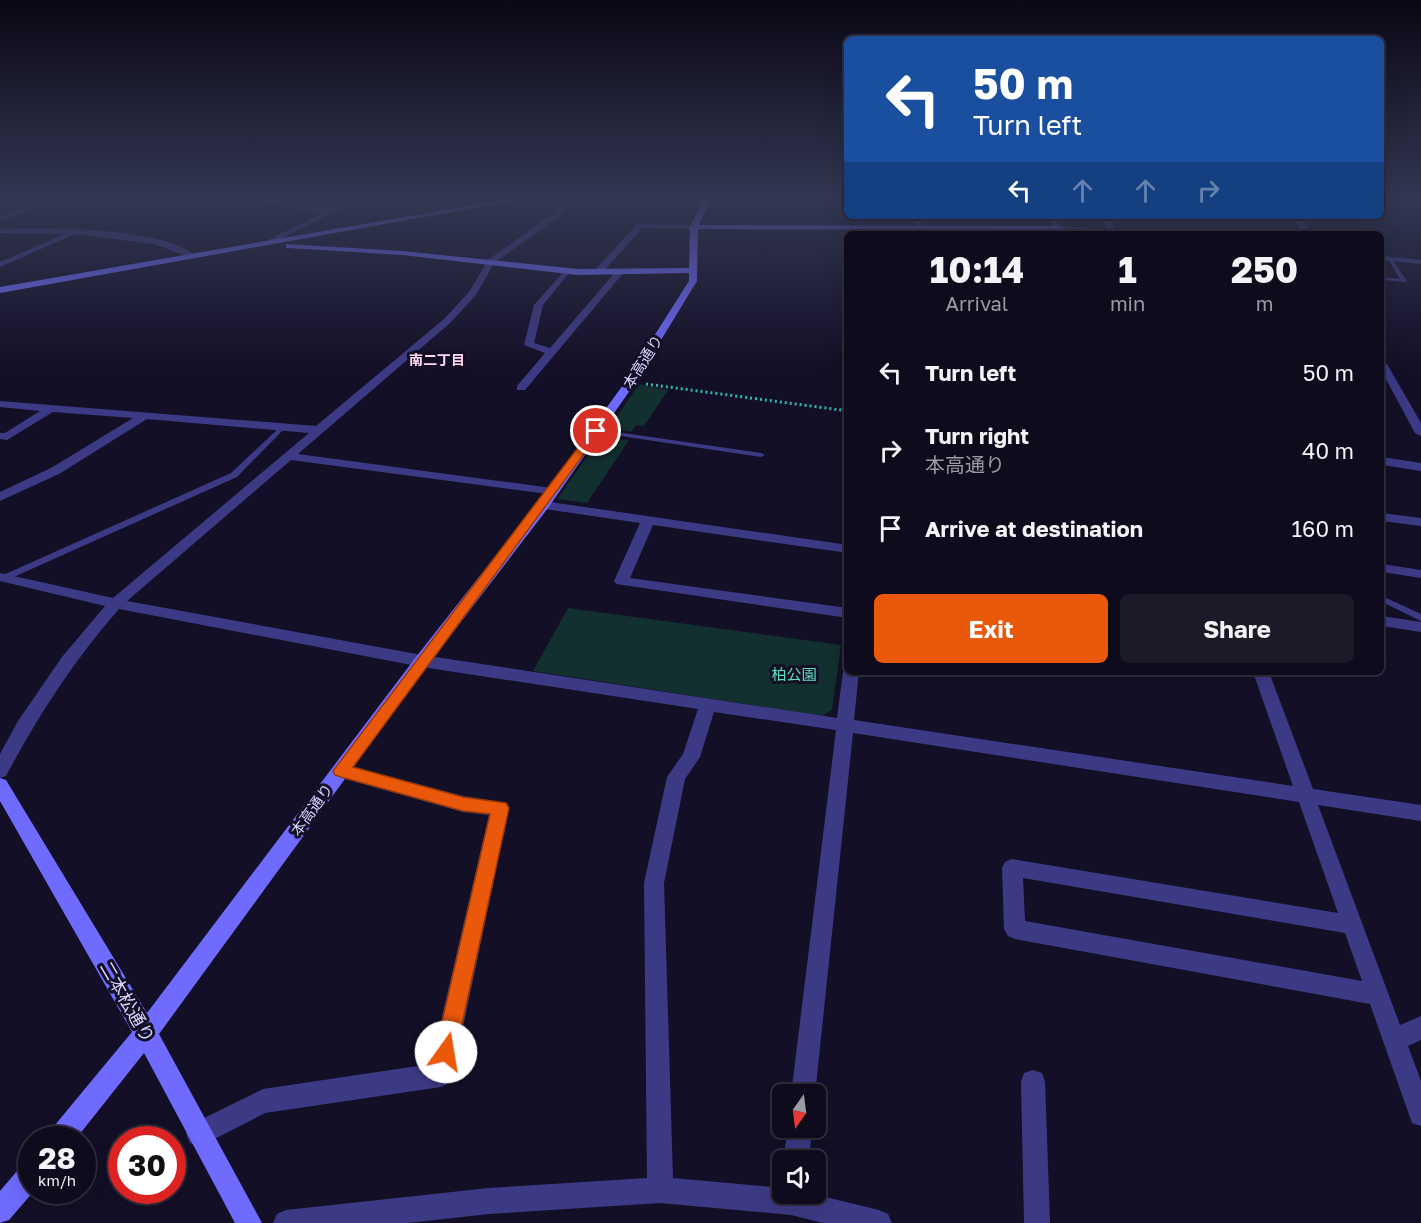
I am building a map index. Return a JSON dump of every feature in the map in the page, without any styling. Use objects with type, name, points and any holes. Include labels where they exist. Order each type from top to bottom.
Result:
[{"type":"street","points":[[0,265],[23,255]]},
{"type":"street","points":[[0,290],[197,255]]},
{"type":"street","points":[[410,255],[567,271],[693,270]]},
{"type":"street","points":[[0,771],[21,730],[92,629],[118,601],[447,321],[473,293],[491,262],[501,255]]},
{"type":"street","points":[[599,271],[614,255]]},
{"type":"street","name":"本高通り","points":[[70,1126],[146,1033],[632,381],[693,281],[693,255]]},
{"type":"street","points":[[1386,259],[1421,262]]},
{"type":"street","points":[[552,352],[529,345],[539,305],[567,271]]},
{"type":"street","points":[[521,388],[621,271]]},
{"type":"street","points":[[1384,368],[1421,433]]},
{"type":"street","points":[[1384,392],[1399,394]]},
{"type":"street","points":[[0,404],[320,430]]},
{"type":"street","points":[[0,436],[7,437],[51,408]]},
{"type":"street","points":[[0,497],[55,471],[146,415]]},
{"type":"street","points":[[289,456],[547,498],[648,520],[844,548]]},
{"type":"street","points":[[1384,461],[1421,466]]},
{"type":"street","points":[[1384,517],[1421,522]]},
{"type":"street","points":[[648,520],[621,582],[844,612]]},
{"type":"street","points":[[1384,568],[1421,574]]},
{"type":"street","points":[[2,578],[118,601],[142,609],[422,661],[844,723],[1421,813]]},
{"type":"street","points":[[1384,621],[1421,627]]},
{"type":"street","points":[[804,1084],[851,675]]},
{"type":"street","points":[[1262,675],[1421,1114]]},
{"type":"street","points":[[660,1190],[654,883],[676,777],[691,757],[708,704]]},
{"type":"street","points":[[199,1134],[263,1101],[441,1075],[500,808],[463,804],[341,771]]},
{"type":"street","name":"二本松通り","points":[[0,785],[146,1033],[249,1223]]},
{"type":"street","points":[[1352,926],[1011,868],[1015,929],[1378,995]]},
{"type":"street","points":[[1394,1040],[1421,1028]]},
{"type":"street","points":[[1033,1082],[1037,1223]]},
{"type":"street","points":[[0,1211],[18,1190]]},
{"type":"street","points":[[286,1223],[489,1201],[660,1190],[772,1197]]},
{"type":"street","points":[[813,1204],[879,1223]]},
{"type":"lane","points":[[1384,279],[1404,281],[1386,259]]},
{"type":"lane","points":[[2,578],[234,475],[283,427]]},
{"type":"lane","points":[[596,431],[761,455]]},
{"type":"lane","points":[[1384,599],[1421,618]]},
{"type":"path","points":[[632,381],[844,410]]},
{"type":"green space","points":[[639,384],[668,390],[644,426],[636,425],[631,432],[609,428]]},
{"type":"green space","points":[[601,437],[629,440],[587,503],[557,499]]},
{"type":"green space","name":"柏公園","points":[[568,608],[841,645],[832,710],[822,716],[533,671]]},
{"type":"district","name":"南二丁目","points":[[437,360]]},
{"type":"route","points":[[446,1052],[500,808],[463,804],[341,771],[422,661],[543,505],[596,431]]}]
